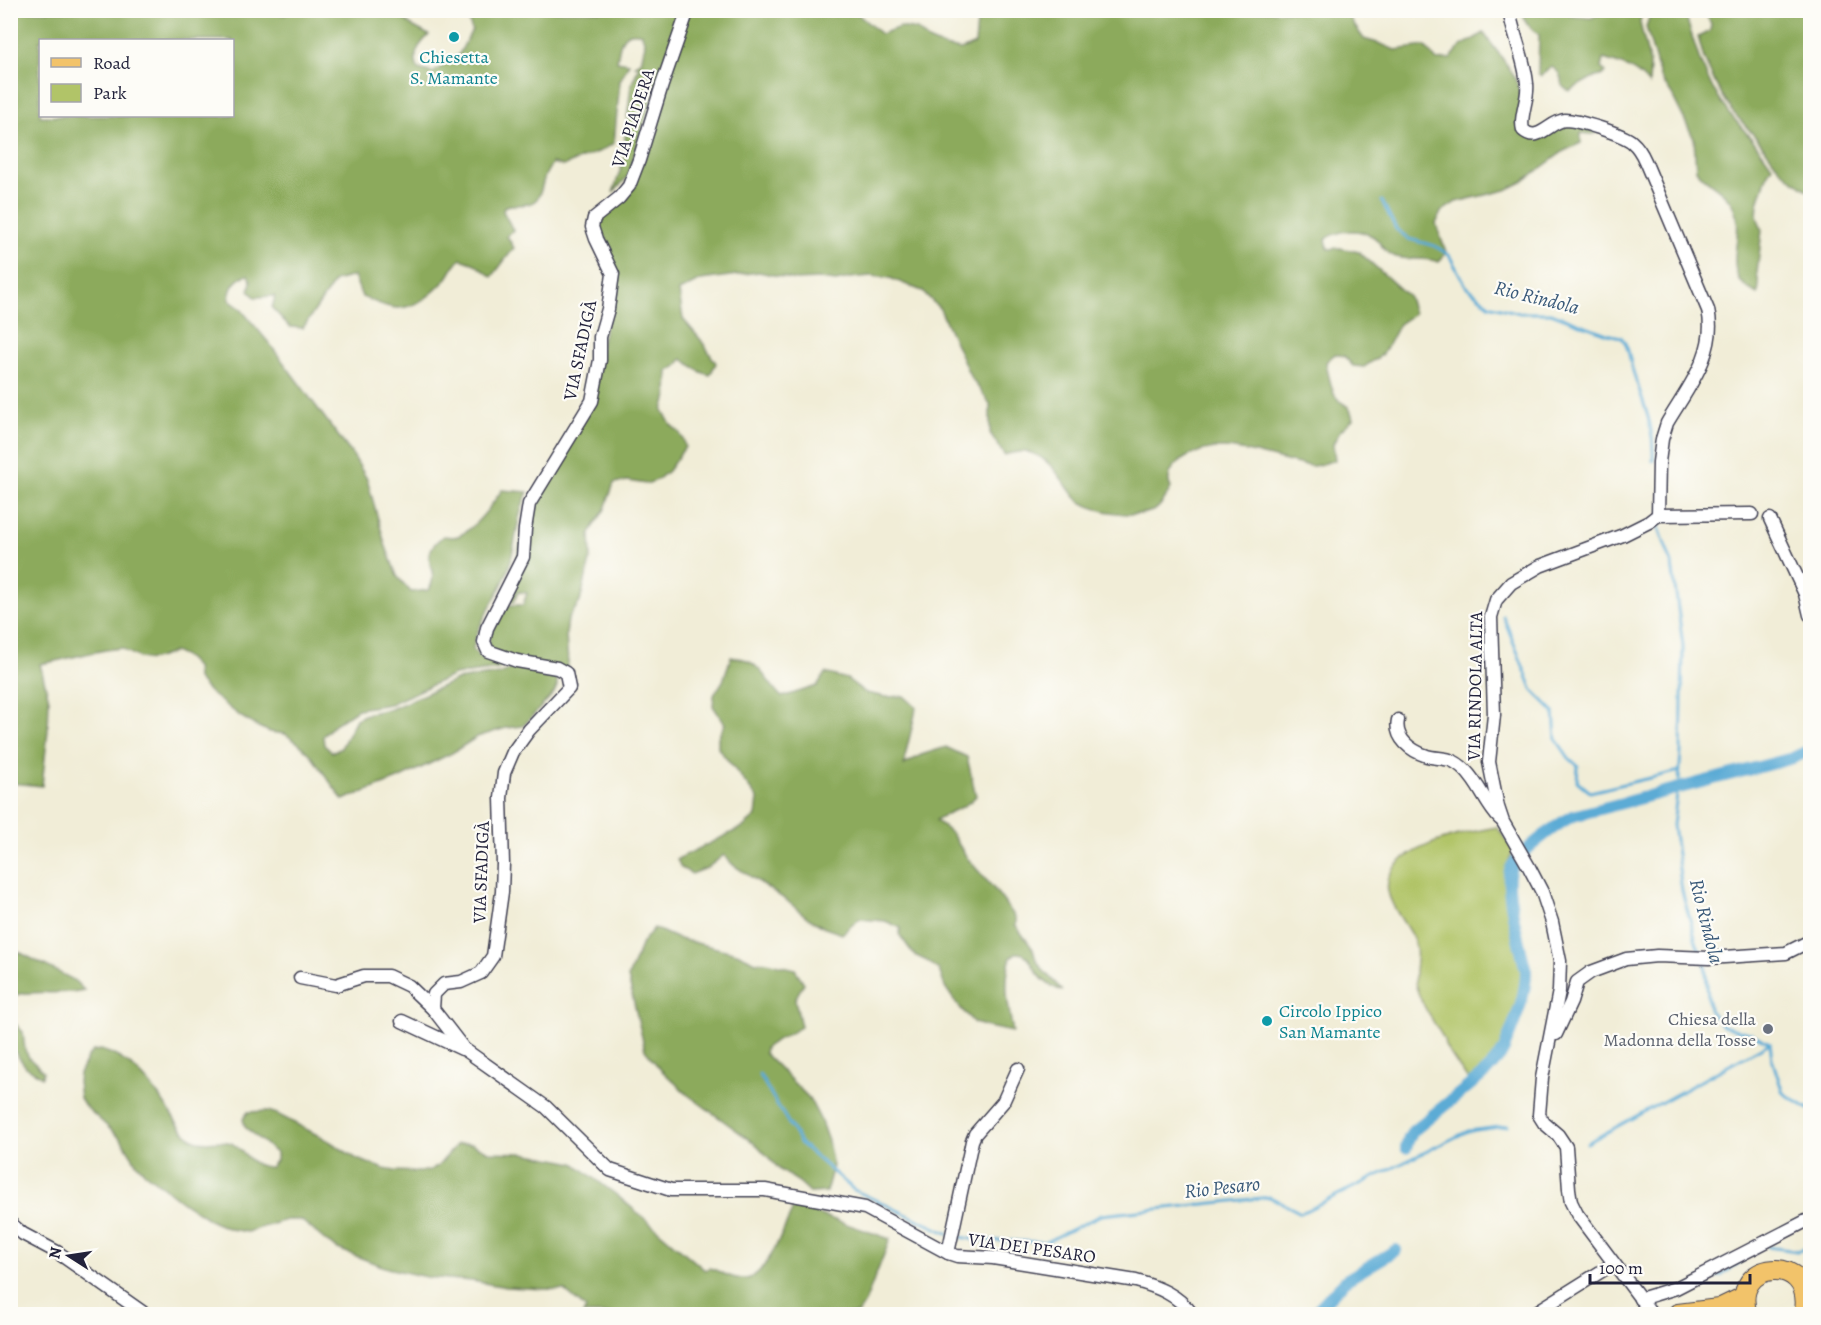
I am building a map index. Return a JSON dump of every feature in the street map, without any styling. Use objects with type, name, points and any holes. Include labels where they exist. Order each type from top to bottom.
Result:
[{"type":"main road","points":[[1678,1314],[1719,1309],[1745,1309],[1747,1287],[1753,1278],[1772,1269],[1804,1278],[1806,1309]]},
{"type":"street","name":"VIA PIADERA","points":[[604,256],[591,227],[594,218],[619,198],[629,186],[688,10]]},
{"type":"street","points":[[1509,10],[1527,82],[1527,95],[1521,123],[1523,130],[1534,135],[1557,122],[1567,120],[1618,134],[1632,142],[1645,161],[1708,310],[1711,327],[1708,345],[1695,376],[1664,431],[1658,479],[1658,515],[1752,514]]},
{"type":"street","name":"VIA SFADIGÀ","points":[[433,1009],[434,994],[444,984],[461,982],[481,973],[493,956],[502,892],[501,798],[504,773],[513,752],[529,730],[569,688],[566,673],[557,668],[503,658],[488,651],[484,642],[487,628],[523,557],[529,504],[592,400],[600,360],[600,337],[608,309],[613,274],[604,256]]},
{"type":"street","name":"VIA RINDOLA ALTA","points":[[1547,1051],[1559,991],[1560,961],[1548,909],[1529,867],[1503,822],[1498,807],[1489,762],[1494,715],[1491,617],[1500,593],[1511,583],[1540,566],[1623,536],[1658,515]]},
{"type":"street","points":[[1770,519],[1805,594],[1810,615]]},
{"type":"street","points":[[1398,720],[1398,732],[1404,741],[1419,753],[1449,760],[1460,766],[1476,783],[1491,810],[1503,822]]},
{"type":"street","points":[[1652,1314],[1613,1264],[1571,1202],[1566,1147],[1539,1115],[1547,1051],[1571,1002],[1577,982],[1591,972],[1638,957],[1704,958],[1786,953],[1810,940]]},
{"type":"street","points":[[300,978],[336,985],[364,975],[388,976],[409,986],[433,1009],[464,1049]]},
{"type":"street","points":[[402,1021],[464,1049],[546,1107],[610,1170],[671,1190],[765,1190],[866,1208],[948,1252]]},
{"type":"street","name":"VIA DEI PESARO","points":[[1018,1070],[1003,1102],[975,1134],[972,1141],[948,1252],[1153,1285],[1169,1293],[1192,1314]]},
{"type":"street","points":[[1640,1299],[1676,1288],[1810,1219]]},
{"type":"street","points":[[10,1223],[23,1234],[57,1252],[145,1314]]},
{"type":"street","points":[[1533,1314],[1613,1264]]},
{"type":"green space","points":[[267,10],[285,15],[288,10],[393,11],[429,35],[419,47],[416,59],[418,69],[433,73],[459,54],[472,30],[468,19],[473,11],[682,11],[654,90],[628,176],[613,193],[625,155],[631,85],[639,67],[635,65],[641,62],[645,44],[642,34],[635,33],[629,33],[622,39],[619,49],[617,61],[629,63],[620,81],[614,143],[603,150],[563,166],[552,163],[536,200],[528,204],[504,207],[503,211],[513,230],[507,236],[514,248],[492,277],[475,264],[461,259],[432,293],[413,305],[399,308],[385,306],[362,297],[354,276],[335,281],[303,328],[290,327],[272,308],[275,296],[255,297],[249,291],[251,281],[248,275],[232,287],[229,300],[240,308],[269,343],[354,457],[367,479],[385,544],[397,576],[411,592],[429,590],[433,575],[430,551],[443,536],[456,537],[471,528],[502,490],[528,492],[507,573],[483,620],[473,649],[480,657],[504,665],[498,669],[454,675],[390,704],[358,709],[335,724],[323,736],[324,745],[332,752],[341,748],[356,719],[369,713],[391,709],[456,680],[499,674],[513,668],[554,675],[557,686],[554,693],[523,726],[506,728],[477,737],[452,753],[398,779],[343,800],[310,754],[298,743],[285,734],[270,732],[240,716],[210,693],[197,679],[196,667],[187,658],[174,652],[159,658],[147,659],[122,648],[112,649],[40,664],[49,699],[42,786],[11,783],[10,11]]},
{"type":"green space","points":[[688,11],[854,11],[881,34],[900,27],[917,30],[928,40],[944,47],[961,50],[975,44],[978,11],[1347,11],[1364,39],[1395,50],[1425,46],[1436,60],[1450,59],[1461,46],[1484,33],[1516,79],[1521,104],[1522,135],[1559,123],[1601,131],[1593,134],[1581,133],[1581,143],[1564,151],[1522,182],[1506,190],[1456,202],[1441,212],[1436,224],[1446,252],[1439,262],[1396,257],[1387,252],[1375,238],[1367,233],[1343,232],[1326,239],[1328,249],[1340,248],[1359,252],[1409,297],[1414,314],[1399,324],[1383,354],[1364,367],[1353,366],[1344,356],[1335,354],[1326,362],[1335,396],[1348,407],[1353,419],[1340,431],[1333,444],[1335,460],[1312,466],[1232,448],[1200,451],[1185,458],[1174,467],[1169,476],[1171,488],[1164,500],[1155,510],[1147,513],[1114,513],[1092,507],[1076,498],[1053,467],[1038,456],[1024,452],[1004,455],[990,433],[990,404],[970,376],[940,309],[922,291],[890,278],[871,276],[836,281],[796,280],[759,272],[701,280],[679,291],[683,319],[701,340],[716,363],[710,375],[701,372],[682,359],[676,367],[668,371],[667,396],[663,410],[671,425],[679,432],[685,447],[668,471],[657,480],[646,484],[628,481],[614,483],[605,509],[590,533],[591,557],[580,602],[568,619],[566,673],[488,651],[492,618],[499,605],[523,605],[527,593],[518,592],[514,602],[502,600],[511,583],[525,523],[587,410],[613,290],[592,227],[623,194]]},
{"type":"green space","points":[[1522,11],[1567,11],[1570,16],[1591,18],[1607,11],[1642,11],[1640,23],[1650,64],[1649,85],[1634,71],[1603,59],[1601,68],[1606,72],[1569,91],[1564,88],[1559,73],[1551,66],[1541,76],[1538,73],[1539,35],[1526,23]]},
{"type":"green space","points":[[1651,11],[1684,11],[1700,61],[1713,89],[1772,166],[1758,203],[1757,216],[1762,230],[1757,273],[1758,294],[1745,286],[1735,266],[1737,218],[1733,206],[1730,200],[1696,170],[1694,139],[1672,95],[1660,77],[1646,27]]},
{"type":"green space","points":[[1704,11],[1810,11],[1810,192],[1780,169],[1733,112],[1717,87],[1704,59],[1698,37],[1710,31],[1711,24]]},
{"type":"green space","points":[[731,657],[752,663],[782,697],[817,686],[825,673],[847,679],[866,693],[886,697],[904,696],[916,707],[904,765],[921,755],[946,747],[967,757],[976,796],[967,804],[936,820],[952,834],[968,859],[1016,918],[1016,926],[1033,949],[1036,960],[1063,991],[1044,980],[1024,955],[1016,953],[1011,957],[1007,985],[1013,1032],[974,1023],[945,987],[939,970],[914,955],[899,934],[901,928],[885,921],[859,919],[842,934],[825,928],[733,865],[724,855],[707,868],[692,874],[681,868],[677,859],[743,827],[756,816],[758,799],[718,748],[718,737],[725,724],[713,706],[714,695],[723,681]]},
{"type":"green space","points":[[1497,827],[1513,850],[1507,866],[1506,896],[1522,964],[1522,985],[1498,1052],[1477,1075],[1468,1080],[1445,1046],[1444,1039],[1420,997],[1415,982],[1416,946],[1390,899],[1389,877],[1398,864],[1411,853],[1448,838]]},
{"type":"green space","points":[[654,928],[676,938],[737,953],[756,962],[767,962],[795,969],[804,983],[795,999],[801,1027],[769,1045],[765,1048],[764,1053],[809,1098],[820,1119],[828,1141],[833,1166],[826,1192],[811,1193],[780,1170],[758,1146],[688,1095],[660,1069],[645,1050],[628,977],[642,943]]},
{"type":"green space","points":[[11,948],[74,980],[84,990],[11,996]]},
{"type":"green space","points":[[11,1019],[23,1032],[25,1050],[30,1059],[43,1071],[42,1077],[26,1067],[11,1047]]},
{"type":"green space","points":[[101,1050],[120,1058],[137,1071],[158,1094],[180,1127],[193,1139],[202,1142],[223,1141],[233,1144],[258,1165],[271,1167],[276,1160],[276,1153],[245,1127],[243,1119],[248,1112],[268,1111],[329,1141],[357,1159],[395,1171],[430,1170],[438,1166],[457,1144],[472,1144],[489,1152],[524,1153],[574,1163],[618,1196],[705,1270],[709,1268],[740,1279],[753,1276],[768,1260],[794,1206],[890,1239],[865,1303],[858,1314],[583,1314],[586,1309],[564,1290],[507,1287],[426,1277],[387,1268],[338,1249],[301,1220],[286,1220],[247,1232],[230,1229],[213,1222],[184,1203],[145,1173],[121,1139],[85,1106],[80,1098],[79,1074],[93,1051]]},
{"type":"waterway","name":"Rio Rindola","points":[[1382,201],[1396,229],[1409,239],[1435,246],[1449,255],[1466,286],[1489,305],[1520,313],[1551,313],[1621,337],[1627,348],[1650,424],[1653,461]]},
{"type":"waterway","name":"Rio Rindola","points":[[1658,525],[1672,564],[1683,646],[1679,780]]},
{"type":"waterway","points":[[1503,616],[1533,691],[1554,712],[1556,739],[1569,758],[1578,766],[1577,781],[1590,792],[1680,771]]},
{"type":"waterway","points":[[1406,1148],[1413,1131],[1485,1073],[1504,1049],[1524,991],[1526,971],[1514,919],[1509,878],[1513,864],[1528,849],[1548,832],[1573,816],[1793,758],[1810,750]]},
{"type":"waterway","name":"Rio Rindola","points":[[1677,794],[1673,825],[1682,891],[1702,955]]},
{"type":"waterway","name":"Rio Rindola","points":[[1705,961],[1709,1010],[1723,1026],[1752,1034],[1770,1043],[1772,1059],[1783,1093],[1810,1110]]},
{"type":"waterway","name":"Rio Pesaro","points":[[1587,1143],[1770,1043]]},
{"type":"waterway","name":"Rio Pesaro","points":[[759,1074],[801,1144],[854,1190],[949,1234]]},
{"type":"waterway","name":"Rio Pesaro","points":[[960,1237],[977,1240],[1046,1242],[1101,1215],[1270,1197],[1301,1213],[1468,1131],[1507,1126]]},
{"type":"waterway","points":[[1768,1247],[1797,1251],[1810,1247]]},
{"type":"waterway","points":[[1313,1314],[1346,1280],[1396,1250]]},
{"type":"waterway","points":[[1702,1281],[1722,1275],[1741,1261]]},
{"type":"waterway","points":[[1624,1314],[1628,1312]]},
{"type":"place","name":"Chiesetta S. Mamante","points":[[454,37]]},
{"type":"place","name":"Circolo Ippico San Mamante","points":[[1267,1021]]},
{"type":"place","name":"Chiesa della Madonna della Tosse","points":[[1768,1029]]}]
